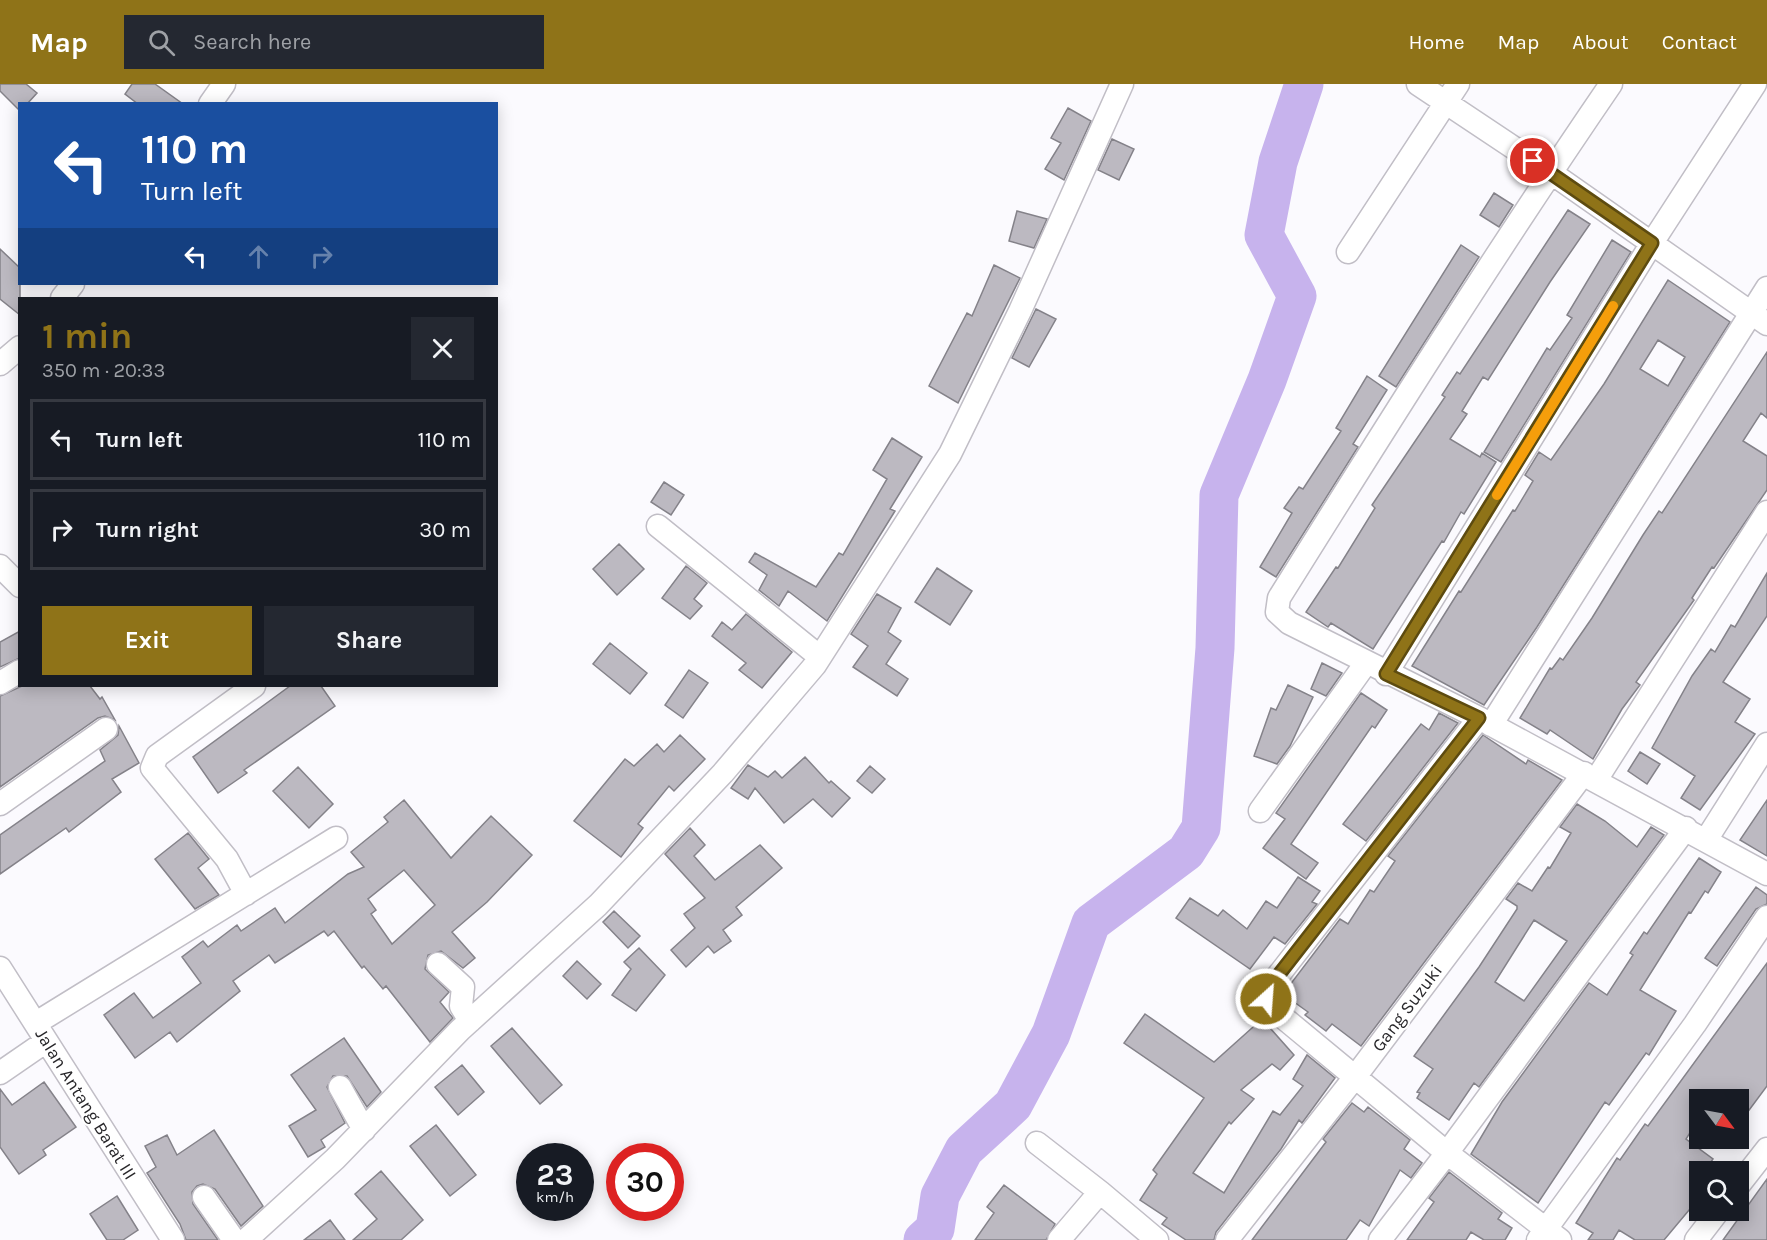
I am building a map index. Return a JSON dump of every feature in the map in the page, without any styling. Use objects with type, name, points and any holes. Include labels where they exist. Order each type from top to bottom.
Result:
[{"type":"street","points":[[211,102],[224,84]]},
{"type":"street","points":[[246,1240],[364,1130],[470,1021],[598,905],[723,773],[820,657],[950,454],[1020,311],[1122,84]]},
{"type":"street","points":[[1418,84],[1452,93],[1550,172],[1759,318]]},
{"type":"street","points":[[1611,84],[1550,172],[1386,427],[1276,606],[1276,612],[1289,623],[1590,777],[1767,874]]},
{"type":"street","points":[[1386,674],[1652,243],[1755,84]]},
{"type":"street","points":[[1348,252],[1452,93]]},
{"type":"street","points":[[63,297],[72,285]]},
{"type":"street","points":[[1767,288],[1759,318],[1485,722],[1270,986],[1267,993],[1268,1005],[1548,1236],[1767,917]]},
{"type":"street","points":[[0,364],[18,349]]},
{"type":"street","name":"Gang Suzuki","points":[[1227,1240],[1590,777],[1767,512]]},
{"type":"street","points":[[658,526],[820,657]]},
{"type":"street","points":[[0,566],[18,584]]},
{"type":"street","points":[[1260,811],[1366,663]]},
{"type":"street","points":[[0,683],[18,672]]},
{"type":"street","points":[[246,894],[227,860],[152,768],[157,756],[253,687]]},
{"type":"street","points":[[0,804],[106,729]]},
{"type":"street","points":[[1706,840],[1767,744]]},
{"type":"street","points":[[1380,1240],[1448,1153],[1686,828]]},
{"type":"street","points":[[0,1073],[40,1032],[246,894],[336,838]]},
{"type":"street","points":[[438,964],[463,987],[461,1006],[470,1021]]},
{"type":"street","name":"Jalan Antang Barat III","points":[[0,968],[172,1240]]},
{"type":"street","points":[[340,1087],[364,1130]]},
{"type":"street","points":[[1037,1143],[1157,1240]]},
{"type":"street","points":[[1749,1172],[1767,1149]]},
{"type":"street","points":[[1059,1240],[1100,1192]]},
{"type":"street","points":[[204,1197],[234,1240]]},
{"type":"street","points":[[1696,1240],[1711,1221]]},
{"type":"building","points":[[0,84],[26,84],[37,93],[29,102],[18,102],[18,109],[0,91]]},
{"type":"building","points":[[132,84],[155,84],[180,102],[135,102],[125,94]]},
{"type":"building","points":[[1068,108],[1091,121],[1064,180],[1045,169],[1061,143],[1051,138]]},
{"type":"building","points":[[1112,139],[1134,149],[1119,180],[1098,170]]},
{"type":"building","points":[[1494,193],[1513,205],[1499,227],[1480,215]]},
{"type":"building","points":[[1568,210],[1590,224],[1488,380],[1483,377],[1462,411],[1467,414],[1450,439],[1480,457],[1482,453],[1496,462],[1464,514],[1461,512],[1444,542],[1442,541],[1373,649],[1331,623],[1328,627],[1306,612],[1336,567],[1338,568],[1375,508],[1372,505],[1445,397],[1442,395],[1457,372],[1460,374]]},
{"type":"building","points":[[1017,211],[1047,219],[1034,248],[1009,241]]},
{"type":"building","points":[[1612,240],[1631,252],[1501,462],[1484,452],[1547,348],[1550,350],[1572,318],[1567,315]]},
{"type":"building","points":[[1461,245],[1479,257],[1396,387],[1379,376]]},
{"type":"building","points":[[0,249],[18,266],[20,297],[18,297],[18,313],[0,299]]},
{"type":"building","points":[[994,265],[1020,278],[958,403],[929,386],[967,313],[972,316]]},
{"type":"building","points":[[1668,280],[1730,322],[1537,627],[1484,705],[1412,666],[1533,481],[1525,475],[1539,452],[1551,460],[1604,384]],"holes":[[[1658,340],[1685,357],[1668,386],[1640,369]]]},
{"type":"building","points":[[1036,309],[1056,319],[1029,367],[1012,358]]},
{"type":"building","points":[[1767,352],[1767,418],[1761,413],[1743,441],[1767,456],[1767,490],[1714,568],[1712,567],[1692,598],[1694,600],[1636,682],[1640,685],[1622,709],[1593,759],[1550,730],[1547,734],[1520,718],[1550,668],[1552,669],[1560,658],[1563,660],[1592,618],[1643,535],[1659,511],[1662,513]]},
{"type":"building","points":[[1367,376],[1387,390],[1353,444],[1358,447],[1276,577],[1260,567],[1292,513],[1284,508],[1299,487],[1303,489],[1341,431],[1336,428]]},
{"type":"building","points":[[892,438],[922,457],[890,509],[895,511],[827,621],[788,591],[779,606],[759,590],[767,575],[749,562],[755,553],[816,587],[839,553],[843,555],[887,479],[873,470]]},
{"type":"building","points":[[664,482],[684,495],[671,515],[651,502]]},
{"type":"building","points":[[619,544],[644,569],[617,595],[593,569]]},
{"type":"building","points":[[686,566],[707,583],[694,599],[702,606],[690,619],[662,598]]},
{"type":"building","points":[[937,568],[972,591],[950,625],[915,602]]},
{"type":"building","points":[[1767,573],[1767,616],[1723,682],[1750,699],[1735,722],[1755,734],[1700,810],[1681,798],[1695,776],[1652,748],[1692,676],[1711,649],[1715,652],[1731,625],[1735,627]]},
{"type":"building","points":[[877,594],[901,608],[888,632],[901,641],[886,664],[908,679],[897,696],[853,667],[868,646],[851,634]]},
{"type":"building","points":[[746,614],[792,652],[762,688],[739,670],[746,663],[712,636],[722,622],[732,630]]},
{"type":"building","points":[[18,632],[18,659],[0,667],[0,642]]},
{"type":"building","points":[[610,643],[647,673],[630,694],[593,664]]},
{"type":"building","points":[[1322,663],[1342,673],[1326,696],[1311,689]]},
{"type":"building","points":[[689,670],[708,683],[683,718],[665,705]]},
{"type":"building","points":[[1288,685],[1313,697],[1290,746],[1277,764],[1254,756],[1271,708],[1276,710]]},
{"type":"building","points":[[20,687],[91,687],[100,699],[102,697],[115,720],[105,716],[98,718],[0,787],[0,696]]},
{"type":"building","points":[[289,687],[322,687],[335,706],[244,770],[247,773],[218,793],[193,757]]},
{"type":"building","points":[[1361,693],[1387,710],[1375,728],[1372,726],[1291,844],[1318,863],[1306,879],[1263,848],[1285,819],[1276,813]]},
{"type":"building","points":[[1439,713],[1458,723],[1366,841],[1343,824],[1421,724],[1429,730]]},
{"type":"building","points":[[119,726],[139,763],[112,779],[121,792],[69,832],[66,828],[0,874],[0,835],[105,761],[100,750],[118,735]]},
{"type":"building","points":[[680,735],[705,759],[674,791],[669,786],[638,824],[643,828],[621,857],[574,821],[625,759],[634,766],[657,744],[664,752]]},
{"type":"building","points":[[1483,735],[1526,764],[1528,760],[1562,780],[1361,1046],[1332,1024],[1326,1031],[1305,1015],[1308,1012],[1283,994],[1340,919],[1348,924],[1370,890],[1374,892],[1395,861],[1388,856]]},
{"type":"building","points":[[1640,752],[1660,764],[1647,784],[1628,771]]},
{"type":"building","points":[[805,757],[829,783],[831,781],[850,798],[832,817],[813,799],[784,823],[755,788],[748,799],[731,788],[748,765],[768,777],[775,771],[782,778]]},
{"type":"building","points":[[870,766],[885,779],[872,793],[857,781]]},
{"type":"building","points":[[298,767],[333,804],[309,828],[273,791]]},
{"type":"building","points":[[404,800],[451,858],[491,816],[532,855],[487,902],[452,932],[475,958],[463,968],[441,951],[428,955],[425,969],[449,992],[440,1002],[453,1018],[430,1042],[386,986],[383,989],[364,966],[362,968],[334,931],[328,936],[324,931],[275,963],[269,955],[233,981],[240,991],[177,1042],[170,1032],[135,1058],[104,1015],[134,993],[153,1018],[201,983],[182,957],[203,941],[208,947],[237,925],[241,931],[275,908],[285,923],[348,874],[364,867],[351,852],[388,822],[384,817]],"holes":[[[404,870],[435,905],[392,944],[371,914],[376,910],[368,899]]]},
{"type":"building","points":[[1767,800],[1767,856],[1740,840]]},
{"type":"building","points":[[1577,804],[1605,821],[1637,847],[1651,827],[1664,835],[1479,1087],[1474,1083],[1449,1120],[1417,1098],[1420,1093],[1417,1092],[1433,1069],[1414,1056],[1479,967],[1517,909],[1517,906],[1506,899],[1518,883],[1532,891],[1548,867],[1550,868],[1571,833],[1560,827]],"holes":[[[1534,920],[1567,941],[1524,1001],[1495,982]]]},
{"type":"building","points":[[690,828],[705,845],[694,856],[715,880],[760,845],[782,868],[736,907],[742,915],[723,930],[731,941],[714,953],[708,946],[686,967],[671,950],[695,928],[684,914],[705,898],[665,854]]},
{"type":"building","points":[[188,833],[209,859],[198,868],[219,895],[195,909],[155,859]]},
{"type":"building","points":[[1699,858],[1721,872],[1708,893],[1705,891],[1691,913],[1689,912],[1640,990],[1676,1011],[1649,1055],[1646,1053],[1609,1105],[1605,1102],[1538,1203],[1471,1154],[1502,1102],[1589,983],[1607,995],[1633,955],[1630,953],[1644,932],[1647,934]]},
{"type":"building","points":[[1298,877],[1320,891],[1312,902],[1317,904],[1285,944],[1274,937],[1250,969],[1176,918],[1190,898],[1218,916],[1223,910],[1247,929],[1266,901],[1277,908]]},
{"type":"building","points":[[1756,887],[1767,895],[1767,904],[1756,909],[1717,966],[1705,958]]},
{"type":"building","points":[[614,911],[640,936],[628,948],[603,922]]},
{"type":"building","points":[[639,948],[665,975],[636,1011],[612,995],[631,969],[624,962]]},
{"type":"building","points":[[577,961],[601,984],[587,999],[563,976]]},
{"type":"building","points":[[1767,963],[1767,1086],[1749,1110],[1749,1089],[1689,1089],[1689,1134],[1686,1139],[1689,1141],[1689,1149],[1700,1149],[1713,1159],[1712,1161],[1689,1161],[1689,1210],[1664,1240],[1635,1240],[1619,1230],[1613,1240],[1588,1240],[1593,1233],[1576,1223],[1617,1158],[1620,1160],[1645,1124],[1648,1126]]},
{"type":"building","points":[[1145,1014],[1214,1062],[1262,1019],[1294,1055],[1280,1070],[1272,1064],[1241,1090],[1254,1099],[1231,1124],[1229,1122],[1193,1173],[1224,1193],[1273,1111],[1280,1115],[1303,1086],[1293,1079],[1307,1055],[1335,1078],[1302,1123],[1299,1120],[1281,1149],[1216,1232],[1214,1240],[1186,1240],[1162,1224],[1167,1218],[1140,1200],[1157,1174],[1153,1170],[1204,1098],[1124,1043]]},
{"type":"building","points":[[512,1028],[562,1085],[540,1104],[491,1046]]},
{"type":"building","points":[[344,1038],[381,1092],[367,1107],[347,1076],[333,1076],[327,1087],[345,1123],[321,1140],[325,1147],[308,1157],[289,1126],[316,1110],[291,1075]]},
{"type":"building","points":[[462,1065],[484,1092],[458,1115],[435,1087]]},
{"type":"building","points":[[44,1082],[76,1127],[43,1150],[46,1155],[19,1174],[0,1147],[0,1089],[12,1105]]},
{"type":"building","points":[[1352,1103],[1364,1112],[1368,1107],[1410,1140],[1404,1149],[1422,1163],[1411,1178],[1400,1170],[1369,1226],[1360,1220],[1346,1240],[1252,1240],[1326,1142],[1323,1139]]},
{"type":"building","points":[[436,1125],[476,1175],[450,1196],[410,1146]]},
{"type":"building","points":[[214,1130],[263,1206],[241,1226],[215,1189],[203,1184],[197,1186],[192,1192],[193,1204],[218,1240],[186,1240],[180,1224],[147,1173],[156,1167],[145,1146],[167,1135],[177,1155]]},
{"type":"building","points":[[381,1171],[423,1220],[401,1240],[353,1240],[377,1219],[355,1194]]},
{"type":"building","points":[[1449,1172],[1502,1213],[1498,1219],[1512,1228],[1505,1240],[1484,1240],[1471,1232],[1466,1240],[1407,1240],[1434,1202],[1429,1198]]},
{"type":"building","points":[[1767,1179],[1767,1240],[1723,1240],[1737,1221],[1749,1221],[1749,1204]]},
{"type":"building","points":[[1004,1185],[1055,1224],[1046,1240],[975,1240],[994,1213],[987,1207]]},
{"type":"building","points":[[117,1196],[138,1230],[123,1240],[107,1240],[90,1214]]},
{"type":"building","points":[[330,1220],[345,1240],[304,1240]]},
{"type":"waterway","points":[[923,1240],[935,1229],[940,1196],[964,1150],[1013,1105],[1051,1034],[1091,923],[1186,852],[1201,828],[1215,648],[1219,495],[1267,380],[1297,296],[1264,235],[1278,162],[1304,84]]},
{"type":"slow traffic","points":[[1497,495],[1613,306]]},
{"type":"route","points":[[1266,999],[1270,986],[1479,718],[1386,674],[1652,243],[1533,161]]}]
